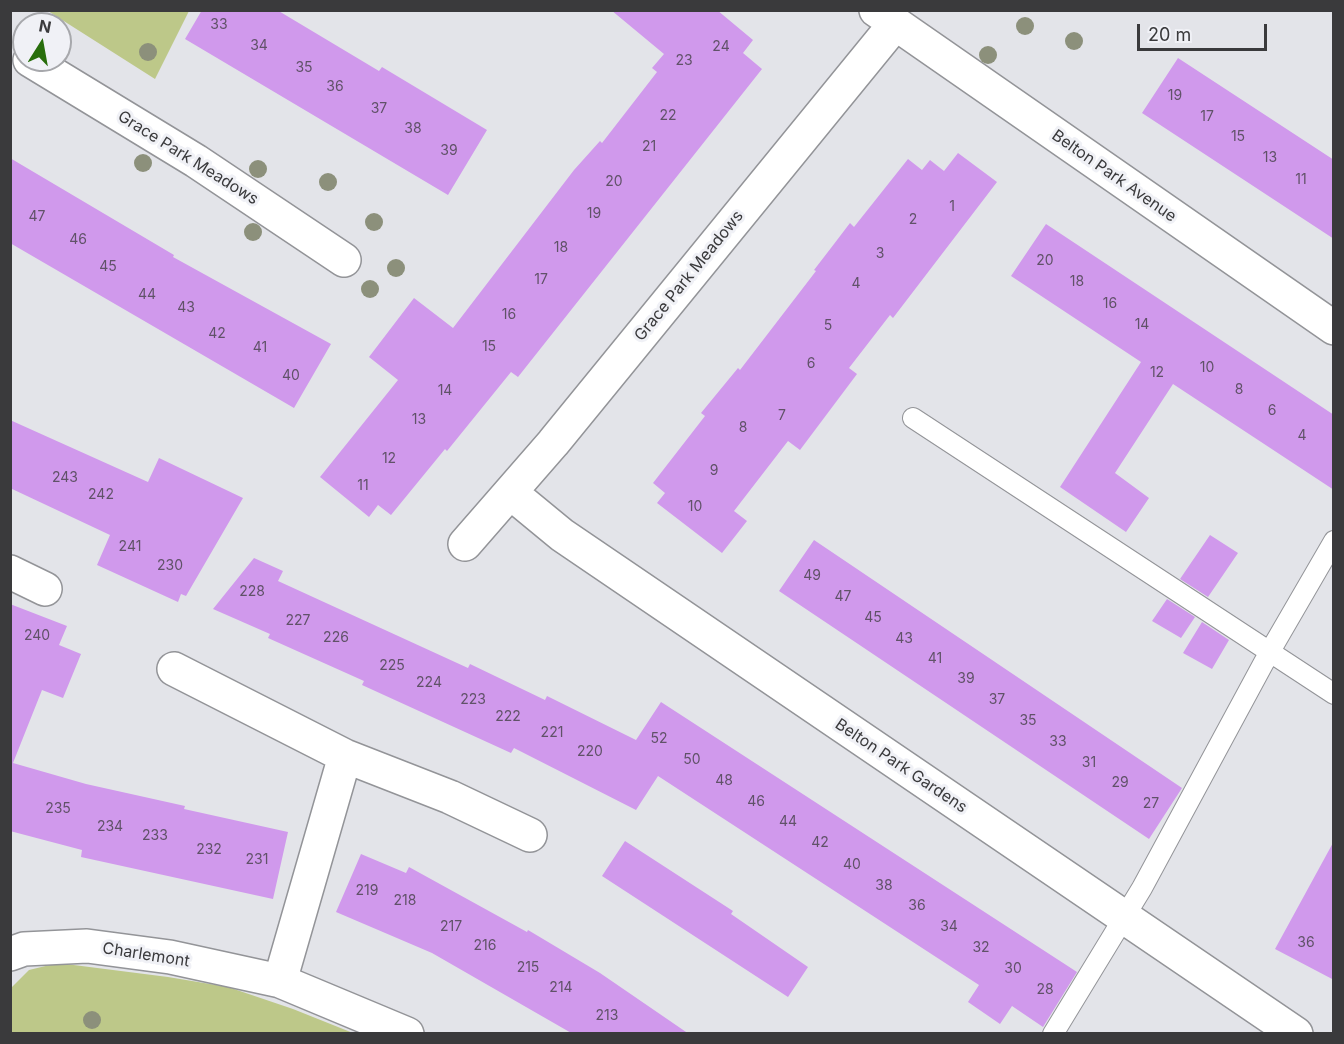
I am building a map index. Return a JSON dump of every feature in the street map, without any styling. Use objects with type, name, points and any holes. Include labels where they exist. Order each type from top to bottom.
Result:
[{"type":"street","name":"Belton Park Avenue","points":[[886,17],[1334,328]]},
{"type":"street","name":"Grace Park Meadows","points":[[465,544],[511,493],[886,17]]},
{"type":"street","name":"Grace Park Meadows","points":[[50,72],[196,161],[344,260]]},
{"type":"street","name":"Belton Park Gardens","points":[[511,493],[562,535],[1296,1034]]},
{"type":"street","points":[[10,572],[45,589]]},
{"type":"street","points":[[174,669],[345,756],[450,797],[530,835]]},
{"type":"street","points":[[280,981],[345,756]]},
{"type":"street","name":"Charlemont","points":[[10,954],[24,948],[87,946],[170,957],[280,981],[407,1034]]},
{"type":"lane","points":[[913,418],[1334,694]]},
{"type":"lane","points":[[1053,1034],[1124,919],[1269,653],[1334,542]]},
{"type":"green space","points":[[189,10],[155,79],[72,26],[72,12],[48,11]]},
{"type":"green space","points":[[58,963],[228,987],[293,1009],[353,1033],[11,1034],[11,988],[29,970]]},
{"type":"building","points":[[202,10],[277,10],[379,71],[382,67],[487,130],[448,195],[185,39]]},
{"type":"building","points":[[611,10],[717,10],[753,40],[743,53],[762,69],[518,377],[511,372],[391,515],[378,505],[369,517],[320,477],[398,380],[369,357],[414,298],[453,328],[574,170],[600,141],[602,143],[657,72],[652,68],[664,54]]},
{"type":"building","points":[[1178,58],[1334,160],[1334,239],[1142,113]]},
{"type":"building","points":[[958,153],[997,182],[893,318],[890,315],[849,368],[857,374],[800,450],[788,441],[734,511],[747,521],[722,553],[657,503],[665,493],[653,483],[705,416],[701,413],[738,368],[740,370],[850,223],[854,227],[908,159],[922,170],[930,160],[944,171]]},
{"type":"building","points":[[10,158],[174,255],[173,257],[331,344],[294,408],[10,243]]},
{"type":"building","points":[[1046,224],[1334,415],[1334,490],[1173,384],[1115,473],[1149,498],[1126,532],[1060,487],[1141,362],[1011,276]]},
{"type":"building","points":[[10,420],[148,482],[159,458],[243,498],[186,596],[181,594],[178,602],[97,565],[110,535],[10,488]]},
{"type":"building","points":[[1210,535],[1238,553],[1208,597],[1180,579]]},
{"type":"building","points":[[814,540],[1182,788],[1149,839],[779,591]]},
{"type":"building","points":[[254,558],[283,571],[278,581],[468,668],[470,664],[545,700],[547,696],[636,740],[661,702],[1077,972],[1043,1027],[1012,1006],[1000,1024],[968,1002],[979,985],[658,776],[636,810],[514,748],[511,753],[362,685],[364,681],[268,638],[270,634],[213,609]]},
{"type":"building","points":[[1167,599],[1195,617],[1181,638],[1152,621]]},
{"type":"building","points":[[10,604],[67,626],[59,645],[81,654],[63,698],[42,690],[13,763],[86,784],[185,806],[184,809],[288,832],[273,899],[81,857],[82,850],[10,831]]},
{"type":"building","points":[[1202,622],[1229,640],[1212,669],[1183,653]]},
{"type":"building","points":[[625,841],[733,911],[731,914],[808,967],[788,997],[602,876]]},
{"type":"building","points":[[1334,841],[1334,980],[1275,949]]},
{"type":"building","points":[[361,854],[406,873],[409,867],[527,932],[528,930],[600,973],[689,1034],[573,1034],[432,953],[336,912]]}]
